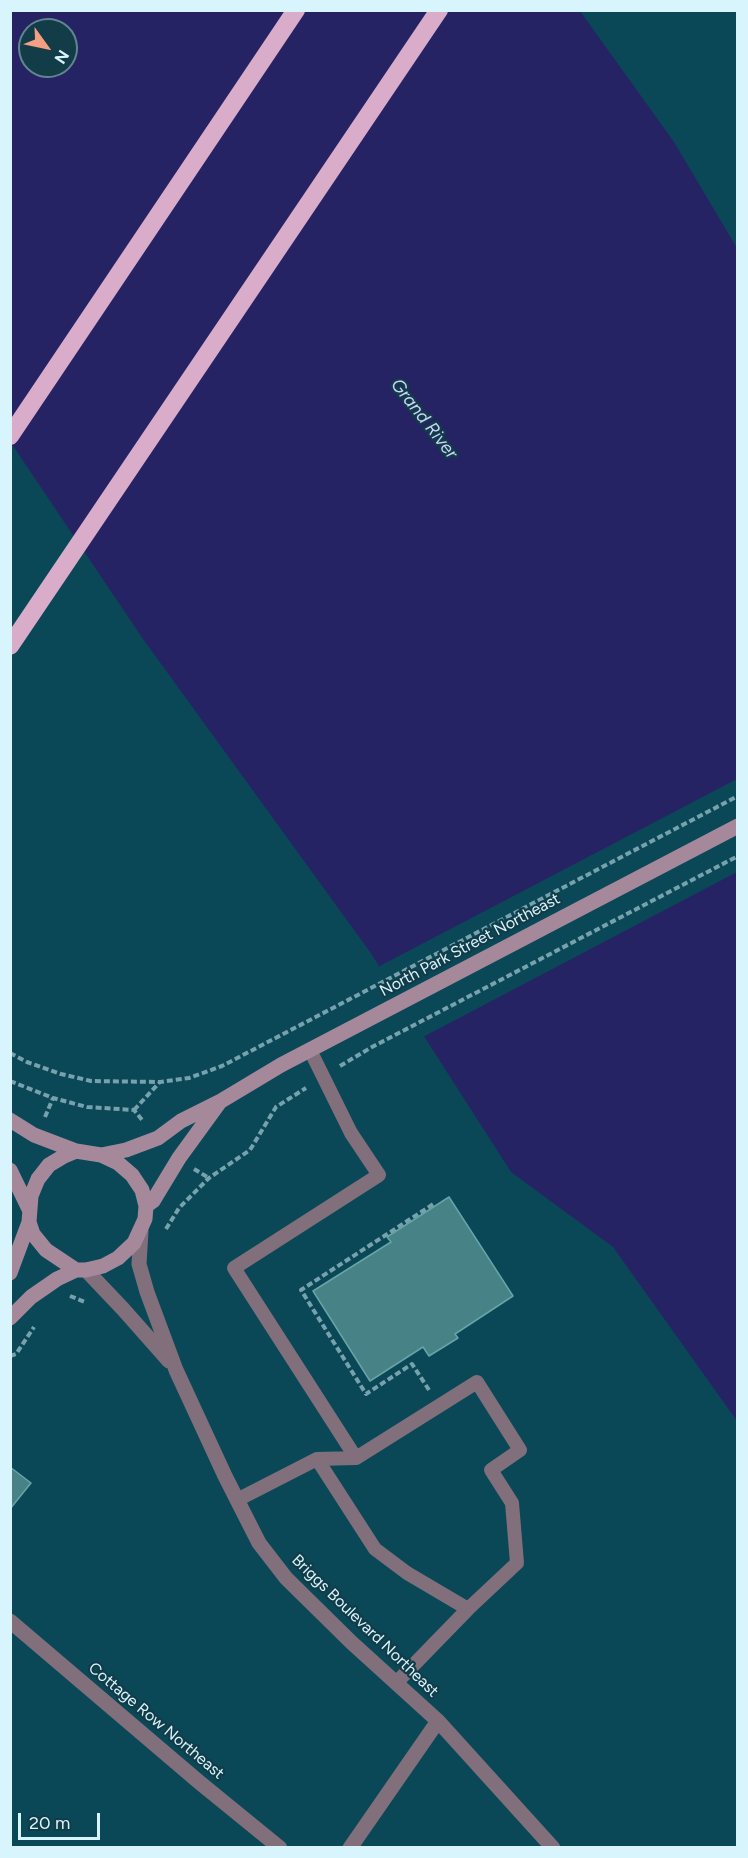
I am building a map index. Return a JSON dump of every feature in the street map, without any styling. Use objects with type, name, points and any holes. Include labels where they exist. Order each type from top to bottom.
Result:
[{"type":"highway","points":[[10,436],[296,10]]},
{"type":"highway","points":[[10,646],[439,10]]},
{"type":"main road","name":"North Park Street Northeast","points":[[101,1155],[126,1150],[158,1138],[181,1121],[354,1026],[738,825]]},
{"type":"main road","name":"North Park Street Northeast","points":[[146,1206],[153,1201],[179,1158],[221,1101]]},
{"type":"main road","points":[[10,1120],[34,1135],[76,1151],[101,1155],[118,1163],[132,1175],[142,1190],[146,1206],[141,1231],[134,1243],[118,1258],[103,1266],[81,1270],[57,1279],[31,1297],[10,1318]]},
{"type":"main road","points":[[10,1273],[29,1216],[31,1196],[38,1179],[50,1165],[76,1151]]},
{"type":"main road","points":[[10,1170],[29,1216],[33,1234],[46,1251],[81,1270]]},
{"type":"street","name":"Briggs Boulevard Northeast","points":[[141,1231],[139,1264],[176,1370],[259,1543],[286,1578],[351,1642],[438,1721],[553,1848]]},
{"type":"street","name":"Briggs Boulevard Northeast","points":[[81,1270],[123,1308],[176,1370]]},
{"type":"street","name":"Cottage Row Northeast","points":[[10,1621],[280,1848]]},
{"type":"street","points":[[350,1848],[438,1721]]},
{"type":"lane","points":[[310,1050],[351,1133],[379,1175],[234,1268],[356,1458]]},
{"type":"lane","points":[[237,1500],[317,1459],[356,1458],[477,1382],[520,1450],[491,1470],[512,1503],[517,1563],[468,1609],[396,1683]]},
{"type":"lane","points":[[317,1459],[375,1549],[407,1573],[468,1609]]},
{"type":"path","points":[[10,1053],[27,1062],[61,1074],[91,1081],[129,1083],[189,1078],[222,1066],[738,796]]},
{"type":"path","points":[[372,1047],[738,856]]},
{"type":"path","points":[[10,1081],[53,1098],[87,1107],[134,1110],[160,1082]]},
{"type":"path","points":[[164,1235],[179,1208],[209,1178],[250,1150],[276,1107]]},
{"type":"path","points":[[435,1203],[301,1290],[366,1394],[412,1364],[439,1406]]},
{"type":"path","points":[[62,1297],[72,1296],[88,1304]]},
{"type":"path","points":[[13,1355],[40,1318]]},
{"type":"water","name":"Grand River","points":[[10,11],[580,11],[674,142],[737,248],[737,1421],[613,1247],[511,1172],[370,952],[143,639],[11,443]]},
{"type":"pier","points":[[737,779],[737,872],[421,1038],[376,968]]},
{"type":"building","points":[[449,1197],[513,1296],[455,1334],[458,1338],[429,1356],[423,1347],[370,1381],[313,1291],[391,1242],[387,1237]]},
{"type":"building","points":[[10,1467],[31,1483],[10,1509]]}]
